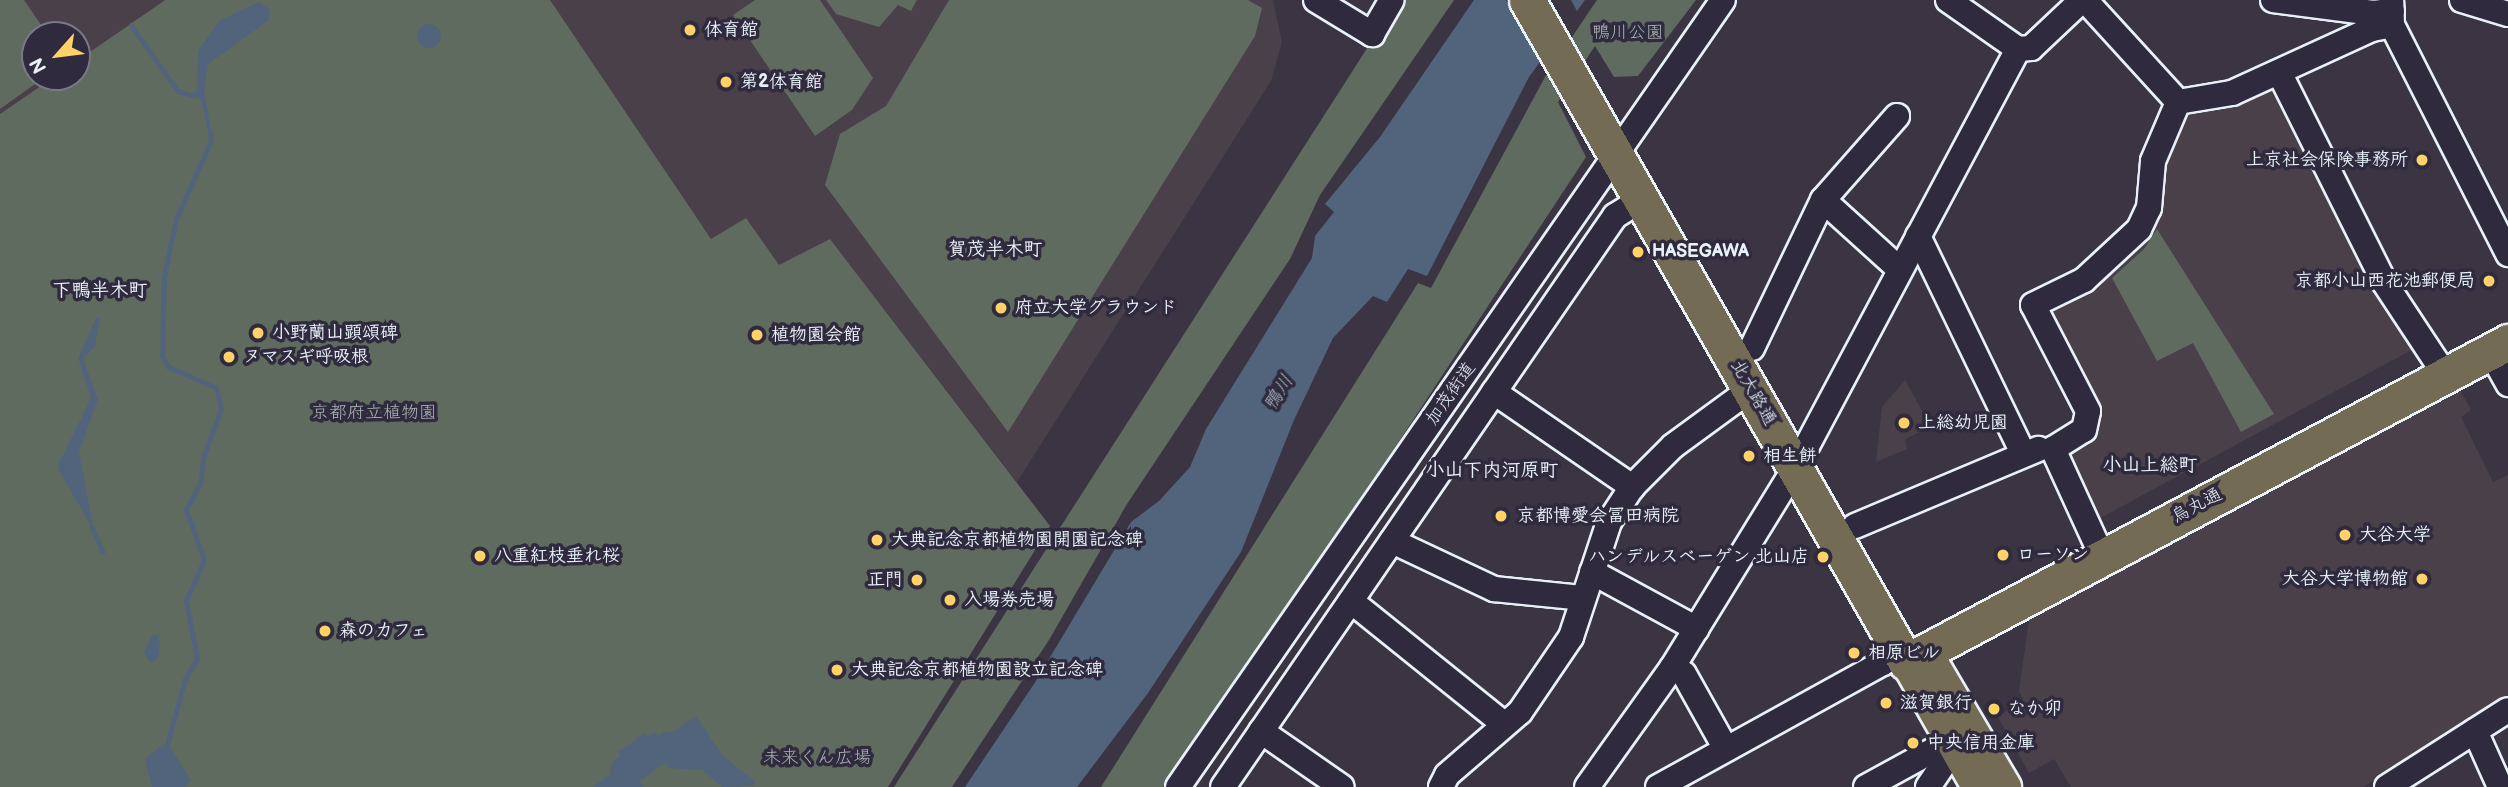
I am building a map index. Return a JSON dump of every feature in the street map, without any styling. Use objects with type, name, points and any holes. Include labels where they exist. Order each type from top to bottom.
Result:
[{"type":"highway","name":"北大路通","points":[[1527,0],[1594,94]]},
{"type":"highway","name":"北大路通","points":[[1551,0],[1594,94],[1622,144],[1752,348],[1802,456],[1906,652]]},
{"type":"highway","name":"北大路通","points":[[1622,144],[1642,199],[1751,389],[1855,526],[1906,652]]},
{"type":"highway","name":"烏丸通","points":[[2441,368],[2508,321]]},
{"type":"highway","name":"烏丸通","points":[[1906,652],[2097,548],[2441,368],[2499,346]]},
{"type":"main road","name":"北大路通","points":[[1906,652],[1949,750],[1977,787]]},
{"type":"main road","name":"北大路通","points":[[1906,652],[2006,787]]},
{"type":"street","points":[[1316,0],[1372,34],[1392,0]]},
{"type":"street","name":"加茂街道","points":[[1178,787],[1723,0]]},
{"type":"street","points":[[1948,0],[2018,49],[2031,48],[2084,0],[2178,102]]},
{"type":"street","points":[[2273,0],[2392,12]]},
{"type":"street","points":[[2462,0],[2508,14]]},
{"type":"street","points":[[2178,102],[2232,93],[2372,29],[2392,12]]},
{"type":"street","points":[[2392,12],[2508,254]]},
{"type":"street","points":[[1587,787],[1672,668],[1802,456],[2018,49]]},
{"type":"street","points":[[2279,72],[2384,282],[2441,368]]},
{"type":"street","points":[[1855,526],[2023,453],[2053,449],[2080,435],[2089,415],[2033,305],[2084,281],[2139,229],[2149,208],[2153,161],[2178,102]]},
{"type":"street","points":[[1752,348],[1823,200],[1897,116]]},
{"type":"street","points":[[1223,787],[1615,216],[1642,199]]},
{"type":"street","points":[[1823,200],[1899,270]]},
{"type":"street","points":[[1918,236],[2023,453]]},
{"type":"street","points":[[2499,346],[2508,384]]},
{"type":"street","points":[[1441,787],[1447,775],[1520,712],[1571,637],[1609,522],[1632,487],[1673,446],[1751,389]]},
{"type":"street","points":[[1494,391],[1632,487]]},
{"type":"street","points":[[2053,449],[2097,548]]},
{"type":"street","points":[[1392,541],[1494,589],[1582,598]]},
{"type":"street","points":[[1592,572],[1697,629]]},
{"type":"street","points":[[1350,601],[1504,724]]},
{"type":"street","name":"烏丸通","points":[[1658,787],[1906,652]]},
{"type":"street","points":[[1672,668],[1684,674],[1726,749]]},
{"type":"street","points":[[2395,785],[2508,710]]},
{"type":"street","points":[[2475,731],[2501,787]]},
{"type":"street","points":[[1261,732],[1342,787]]},
{"type":"street","points":[[1866,787],[1949,750]]},
{"type":"street","points":[[1928,787],[1949,750]]},
{"type":"shaded area","points":[[0,0],[165,0],[91,51],[91,21],[21,21],[21,91],[34,91],[0,114]]},
{"type":"shaded area","points":[[549,0],[826,0],[836,14],[898,5],[911,10],[917,0],[1273,0],[1282,42],[1271,81],[1017,482],[830,239],[779,266],[710,241]]},
{"type":"shaded area","points":[[2277,83],[2421,345],[2091,523],[2062,456],[2087,439],[2047,311],[2141,241],[2158,157],[2176,116]]},
{"type":"shaded area","name":"上総幼児園","points":[[1905,380],[1931,427],[1905,439],[1907,449],[1876,462],[1882,407]]},
{"type":"shaded area","name":"大谷大学","points":[[2458,386],[2471,410],[2461,417],[2493,482],[2508,475],[2508,698],[2363,787],[2071,787],[2054,759],[2029,773],[1998,717],[2023,699],[2019,691],[2029,619]]},
{"type":"green space","points":[[0,0],[24,0],[38,21],[21,21],[21,91],[25,91],[0,109]]},
{"type":"green space","name":"京都府立植物園","points":[[165,0],[550,0],[711,239],[746,218],[779,265],[830,239],[1050,526],[888,787],[0,787],[0,114],[34,91],[91,91],[91,51]]},
{"type":"green space","points":[[755,0],[820,0],[873,78],[852,110],[815,136],[733,15]]},
{"type":"green space","points":[[826,0],[917,0],[911,11],[898,5],[879,27],[836,14]]},
{"type":"green space","name":"府立大学グラウンド","points":[[949,0],[1248,0],[1262,8],[1255,36],[1008,432],[825,185],[840,134],[886,106]]},
{"type":"green space","points":[[1398,0],[1454,0],[1320,195],[1290,259],[1127,504],[1049,640],[952,787],[894,787]]},
{"type":"green space","name":"鴨川公園","points":[[1597,0],[1696,0],[1638,76],[1614,77],[1595,46],[1558,102],[1586,157],[1392,452],[1163,787],[1101,787],[1418,283],[1431,288],[1545,77]]},
{"type":"green space","points":[[2157,229],[2274,414],[2241,432],[2193,343],[2157,361],[2112,278],[2144,249]]},
{"type":"water","name":"鴨川","points":[[1474,0],[1585,0],[1529,77],[1427,276],[1408,269],[1387,302],[1373,296],[1333,338],[1294,420],[1241,552],[1148,693],[1077,787],[965,787],[1034,684],[1131,522],[1159,501],[1190,467],[1206,429],[1312,258],[1315,236],[1334,212],[1325,204],[1380,137]]},
{"type":"water","points":[[259,2],[269,9],[269,20],[208,64],[204,89],[212,137],[209,138],[201,99],[188,96],[197,89],[198,51],[219,21]]},
{"type":"water","points":[[429,24],[437,28],[441,36],[437,44],[429,48],[421,44],[417,36],[421,28]]},
{"type":"water","points":[[96,318],[100,318],[95,346],[83,358],[98,399],[79,452],[94,531],[57,467],[91,398],[78,358]]},
{"type":"water","points":[[152,635],[158,635],[160,645],[158,658],[151,663],[144,653]]},
{"type":"water","points":[[696,716],[723,756],[755,781],[754,786],[722,787],[702,770],[669,768],[665,763],[640,781],[643,787],[592,787],[610,775],[612,762],[621,756],[618,752],[645,733],[648,737],[655,732],[658,736],[667,731],[669,734]]},
{"type":"water","points":[[163,744],[170,747],[191,780],[186,787],[152,787],[145,759]]},
{"type":"pier","points":[[1506,0],[1571,0],[1579,15],[1543,64]]},
{"type":"waterway","points":[[131,25],[178,91],[192,95]]},
{"type":"waterway","points":[[167,745],[185,679],[197,659],[186,601],[204,560],[186,510],[200,484],[203,458],[221,409],[216,388],[168,367],[162,356],[164,276],[176,219],[211,141],[210,132]]},
{"type":"waterway","points":[[92,527],[103,552]]},
{"type":"place","name":"体育館","points":[[690,30]]},
{"type":"place","name":"第2体育館","points":[[726,82]]},
{"type":"place","name":"上京社会保険事務所","points":[[2422,160]]},
{"type":"place","name":"HASEGAWA","points":[[1638,252]]},
{"type":"place","name":"京都小山西花池郵便局","points":[[2489,281]]},
{"type":"place","name":"府立大学グラウンド","points":[[1001,308]]},
{"type":"place","name":"小野蘭山顕頌碑","points":[[258,333]]},
{"type":"place","name":"植物園会館","points":[[757,335]]},
{"type":"place","name":"ヌマスギ呼吸根","points":[[229,357]]},
{"type":"place","name":"上総幼児園","points":[[1904,423]]},
{"type":"place","name":"相生餅","points":[[1749,456]]},
{"type":"place","name":"京都博愛会冨田病院","points":[[1501,516]]},
{"type":"place","name":"大谷大学","points":[[2345,535]]},
{"type":"place","name":"大典記念京都植物園開園記念碑","points":[[877,540]]},
{"type":"place","name":"ローソン","points":[[2003,555]]},
{"type":"place","name":"八重紅枝垂れ桜","points":[[480,556]]},
{"type":"place","name":"ハンデルスベーゲン 北山店","points":[[1823,557]]},
{"type":"place","name":"大谷大学博物館","points":[[2422,579]]},
{"type":"place","name":"正門","points":[[917,580]]},
{"type":"place","name":"入場券売場","points":[[950,600]]},
{"type":"place","name":"森のカフェ","points":[[325,631]]},
{"type":"place","name":"相原ビル","points":[[1854,653]]},
{"type":"place","name":"大典記念京都植物園設立記念碑","points":[[837,670]]},
{"type":"place","name":"滋賀銀行","points":[[1886,703]]},
{"type":"place","name":"なか卯","points":[[1994,709]]},
{"type":"place","name":"中央信用金庫","points":[[1913,743]]},
{"type":"district","name":"賀茂半木町","points":[[995,250]]},
{"type":"district","name":"下鴨半木町","points":[[100,291]]},
{"type":"district","name":"小山上総町","points":[[2150,466]]},
{"type":"district","name":"小山下内河原町","points":[[1492,471]]},
{"type":"park label","name":"未来くん広場","points":[[817,758]]}]
